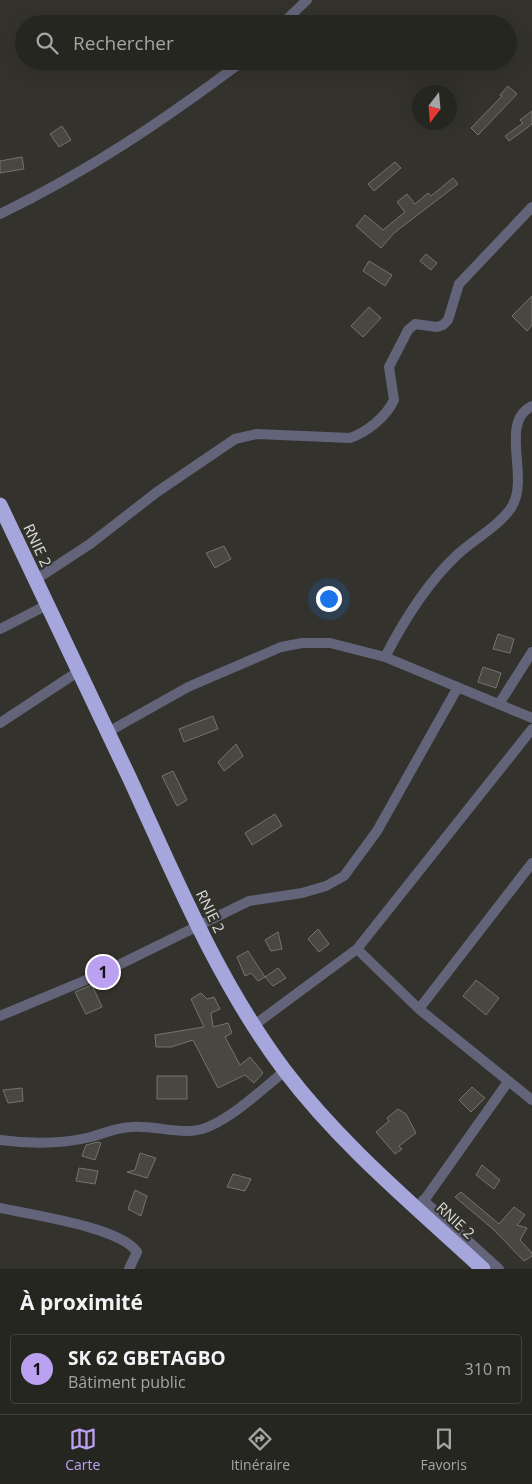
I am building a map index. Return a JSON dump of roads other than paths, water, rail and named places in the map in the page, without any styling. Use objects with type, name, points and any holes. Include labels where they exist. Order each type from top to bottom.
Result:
[{"type":"highway","name":"RNIE 2","points":[[0,505],[4,521],[35,580],[108,732],[198,927],[254,1026],[285,1071],[321,1114],[362,1158],[420,1204],[483,1269]]},
{"type":"street","points":[[291,15],[307,0]]},
{"type":"street","points":[[0,214],[80,172],[164,120],[231,70]]},
{"type":"street","points":[[35,580],[83,549],[157,492],[235,439],[257,434],[350,438],[361,434],[384,415],[394,400],[389,367],[408,330],[415,324],[437,327],[443,325],[448,320],[459,284],[532,207]]},
{"type":"street","points":[[385,657],[400,628],[437,575],[511,508],[519,487],[516,422],[526,409],[532,406]]},
{"type":"street","points":[[0,629],[47,605]]},
{"type":"street","points":[[108,732],[188,687],[281,646],[302,643],[330,644],[385,657],[532,718]]},
{"type":"street","points":[[499,704],[532,652]]},
{"type":"street","points":[[0,723],[79,672]]},
{"type":"street","points":[[0,1016],[98,975],[249,901],[302,893],[326,886],[344,876],[377,831],[458,687]]},
{"type":"street","points":[[254,1026],[357,949],[532,728]]},
{"type":"street","points":[[418,1009],[532,863]]},
{"type":"street","points":[[357,949],[418,1009],[532,1100]]},
{"type":"street","points":[[0,1140],[48,1142],[90,1137],[130,1127],[196,1131],[208,1127],[236,1110],[285,1071]]},
{"type":"street","points":[[500,1269],[420,1204],[508,1082]]},
{"type":"street","points":[[0,1208],[111,1233],[131,1244],[137,1252],[129,1269]]},
{"type":"place","name":"SK 62 GBETAGBO","points":[[103,972]]}]
